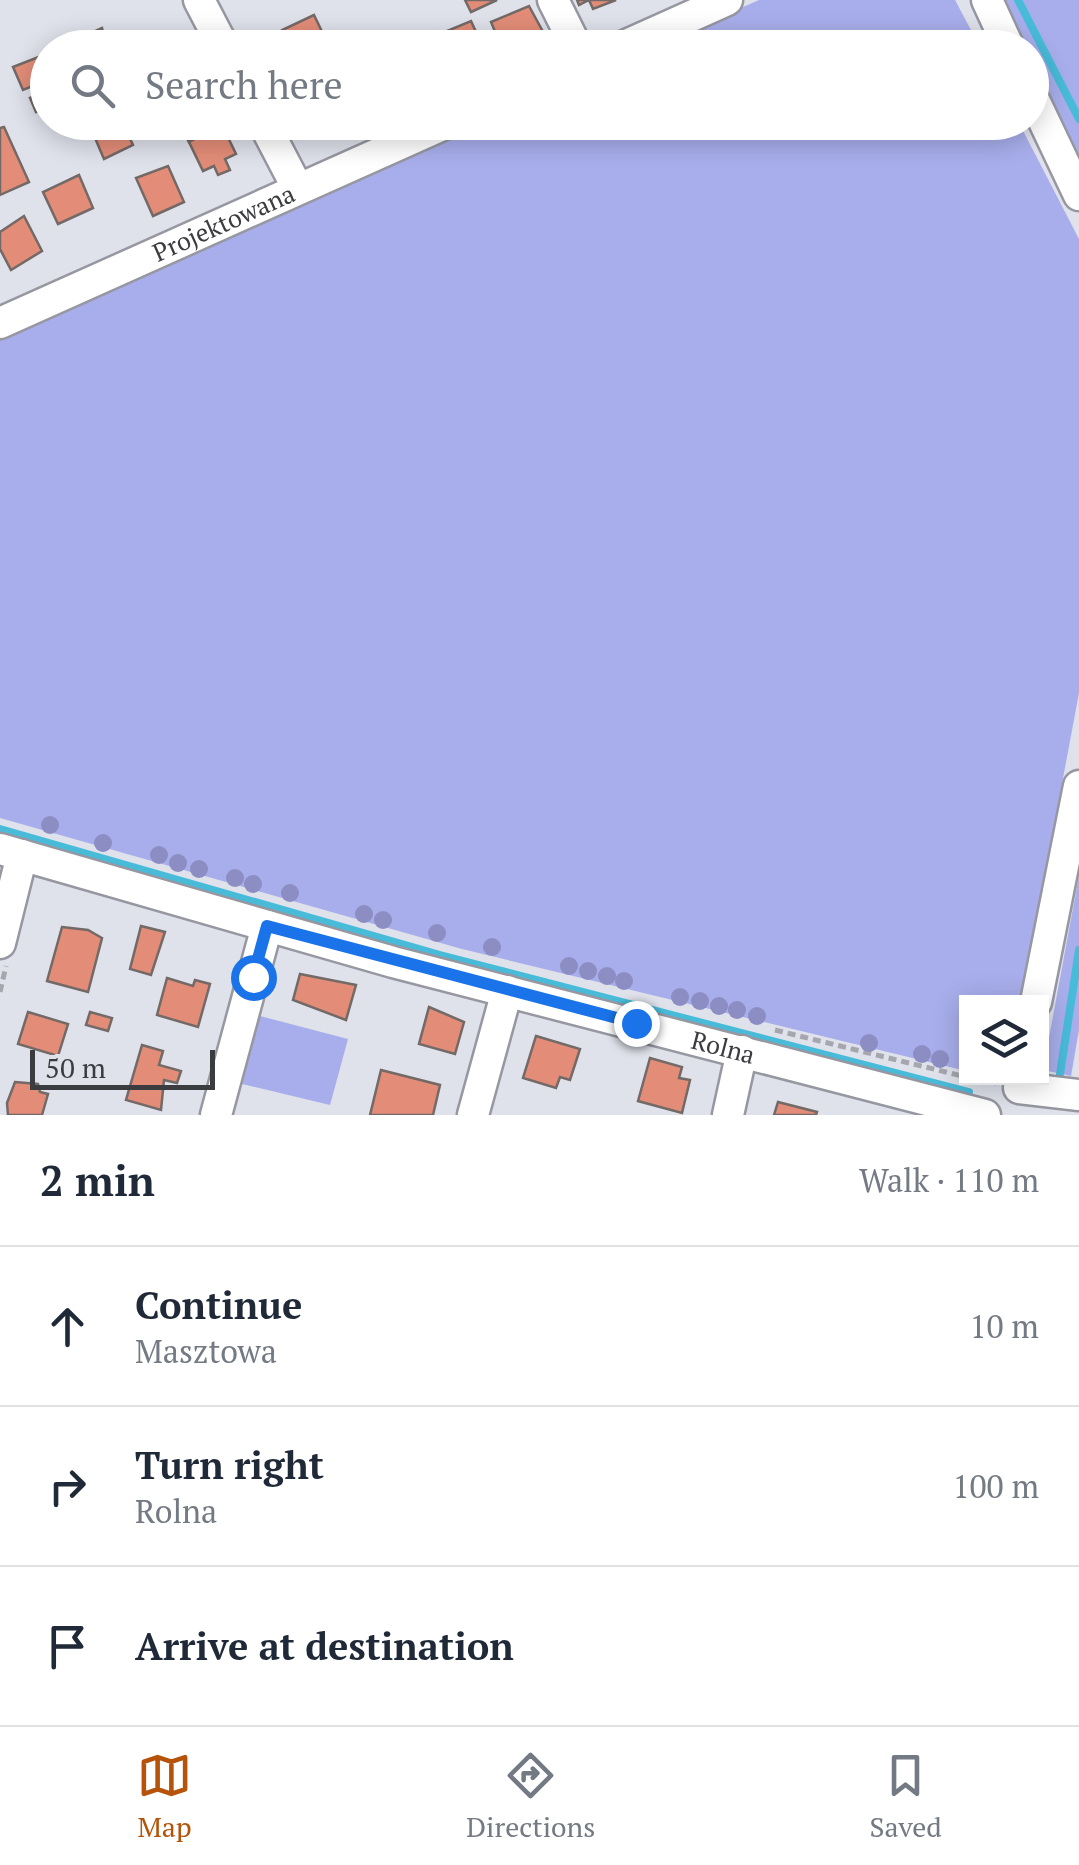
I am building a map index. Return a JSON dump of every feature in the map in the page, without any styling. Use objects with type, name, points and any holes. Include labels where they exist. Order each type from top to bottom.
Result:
[{"type":"street","points":[[199,0],[215,30]]},
{"type":"street","points":[[553,0],[568,30]]},
{"type":"street","points":[[660,30],[727,0]]},
{"type":"street","points":[[986,0],[1000,30]]},
{"type":"street","points":[[1049,132],[1079,195]]},
{"type":"street","points":[[272,140],[298,189]]},
{"type":"street","name":"Projektowana","points":[[2,316],[409,140]]},
{"type":"street","points":[[1037,995],[1079,786]]},
{"type":"street","points":[[0,943],[11,852]]},
{"type":"street","name":"Rolna","points":[[11,852],[267,926],[985,1115]]},
{"type":"street","points":[[216,1115],[267,926]]},
{"type":"street","points":[[473,1115],[507,990]]},
{"type":"street","points":[[728,1115],[742,1051]]},
{"type":"street","points":[[1017,1093],[1079,1095]]},
{"type":"shaded area","points":[[759,0],[955,0],[971,30],[691,30]]},
{"type":"shaded area","points":[[997,0],[1079,0],[1079,166],[1049,105],[1049,30],[1012,30]]},
{"type":"shaded area","points":[[440,140],[1028,140],[1079,239],[1079,693],[1022,995],[959,995],[959,1069],[462,949],[0,818],[0,332]]},
{"type":"shaded area","points":[[1079,876],[1079,1030],[1071,1076],[1049,1071],[1049,1038]]},
{"type":"shaded area","points":[[260,1016],[348,1039],[330,1105],[242,1084]]},
{"type":"building","points":[[465,0],[497,0],[471,12]]},
{"type":"building","points":[[589,0],[616,0],[593,9]]},
{"type":"building","points":[[529,6],[542,30],[494,30],[491,22]]},
{"type":"building","points":[[314,15],[321,30],[282,30]]},
{"type":"building","points":[[471,21],[475,30],[449,30]]},
{"type":"building","points":[[30,60],[30,87],[23,90],[13,67]]},
{"type":"building","points":[[4,127],[29,182],[0,195],[0,128]]},
{"type":"building","points":[[96,140],[131,140],[133,145],[104,159]]},
{"type":"building","points":[[229,140],[236,154],[225,159],[230,170],[218,175],[214,166],[203,171],[189,142]]},
{"type":"building","points":[[168,166],[184,202],[153,216],[136,178]]},
{"type":"building","points":[[79,175],[93,208],[58,224],[43,192]]},
{"type":"building","points":[[24,216],[42,251],[11,270],[0,249],[0,232]]},
{"type":"building","points":[[141,926],[165,932],[151,975],[130,969]]},
{"type":"building","points":[[62,927],[88,930],[102,938],[88,992],[47,981]]},
{"type":"building","points":[[300,974],[356,985],[346,1020],[293,1000]]},
{"type":"building","points":[[167,978],[193,986],[195,980],[210,984],[198,1027],[157,1015]]},
{"type":"building","points":[[429,1007],[464,1022],[455,1054],[419,1044]]},
{"type":"building","points":[[28,1012],[68,1024],[58,1056],[18,1044]]},
{"type":"building","points":[[90,1012],[112,1018],[108,1031],[86,1025]]},
{"type":"building","points":[[536,1036],[580,1049],[570,1080],[560,1077],[556,1088],[523,1078]]},
{"type":"building","points":[[142,1045],[163,1051],[159,1065],[181,1071],[177,1083],[164,1080],[161,1110],[126,1100]]},
{"type":"building","points":[[650,1058],[682,1067],[679,1078],[690,1080],[682,1113],[638,1101]]},
{"type":"building","points":[[381,1070],[440,1085],[433,1115],[370,1115]]},
{"type":"building","points":[[15,1082],[38,1084],[40,1092],[48,1094],[42,1115],[8,1115],[7,1103]]},
{"type":"building","points":[[778,1102],[817,1112],[774,1115]]},
{"type":"waterway","points":[[1018,0],[1033,30]]},
{"type":"waterway","points":[[1049,60],[1079,119]]},
{"type":"waterway","points":[[0,829],[440,955],[969,1092]]},
{"type":"waterway","points":[[1060,1074],[1079,950]]},
{"type":"route","points":[[253,977],[267,926],[636,1023]]}]
